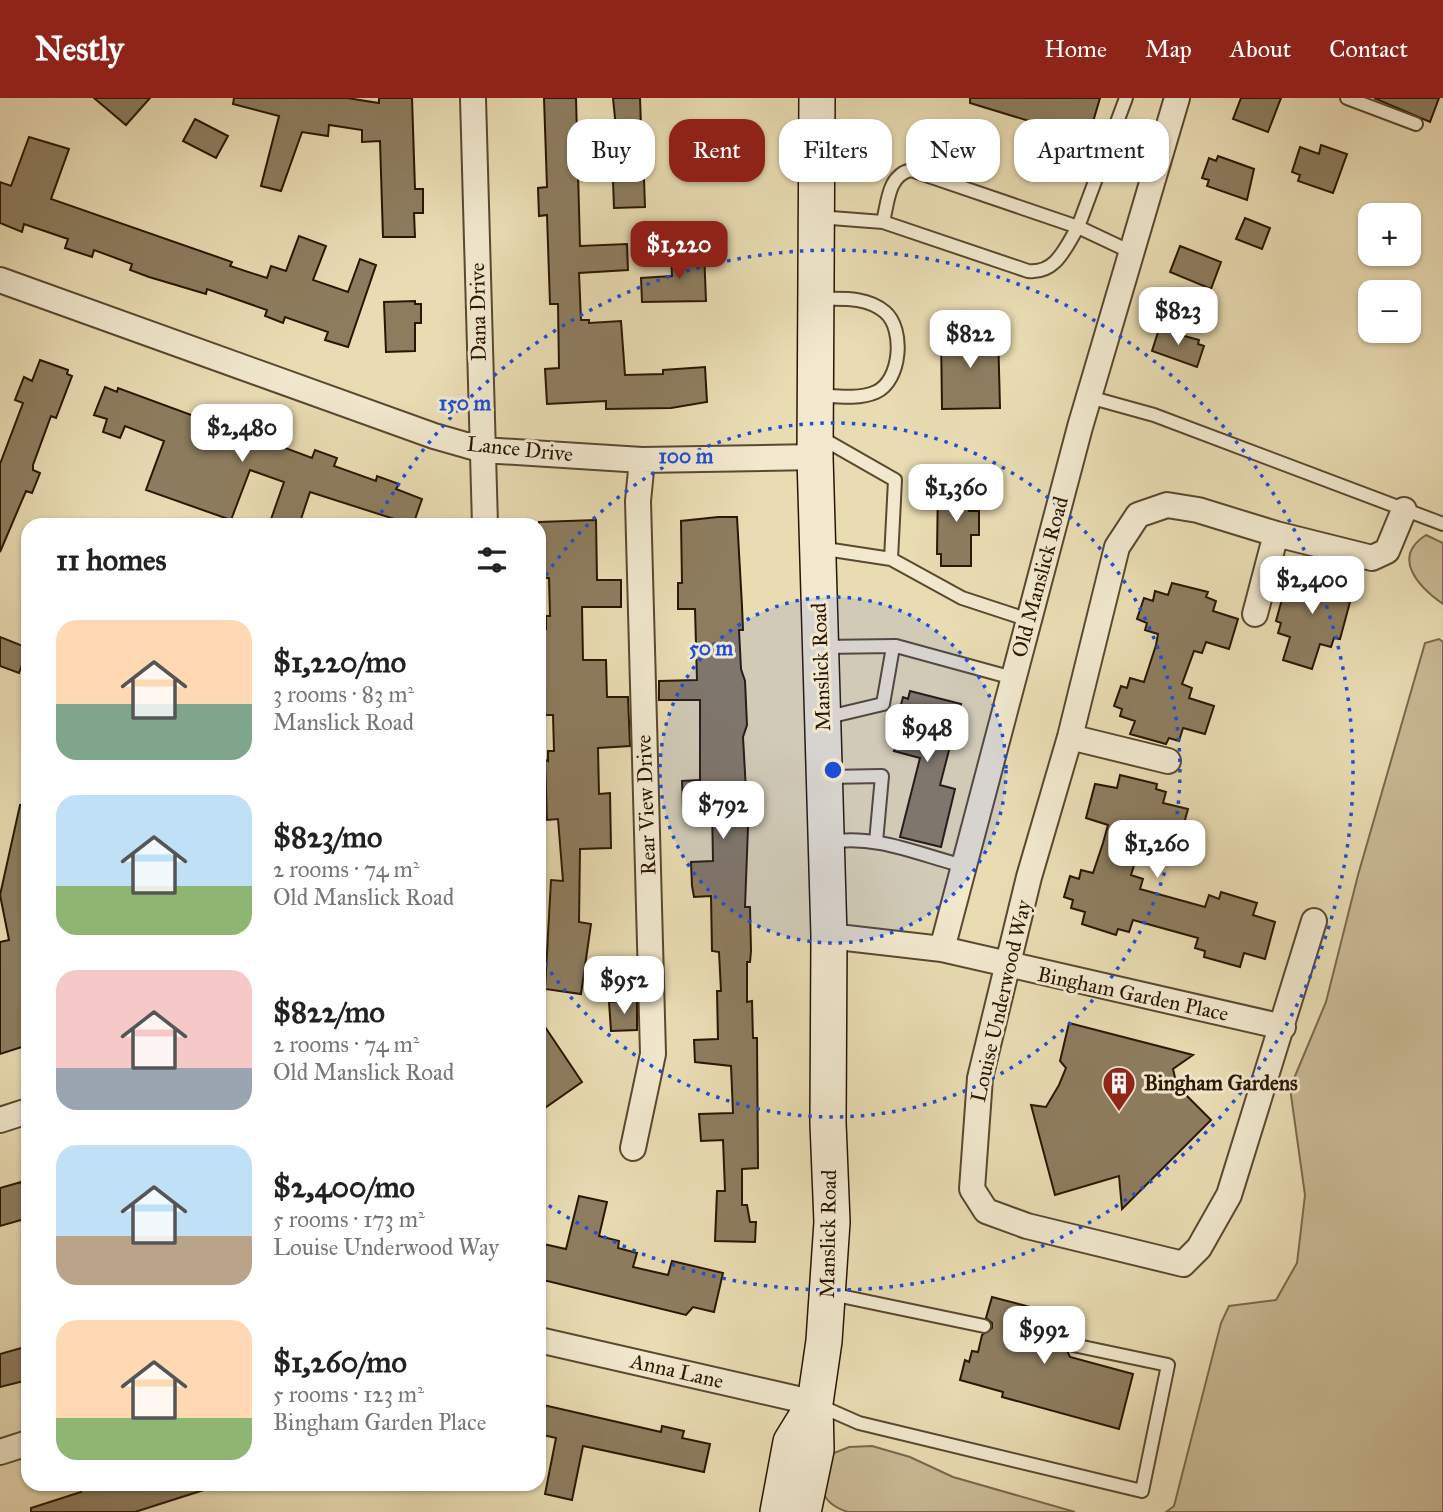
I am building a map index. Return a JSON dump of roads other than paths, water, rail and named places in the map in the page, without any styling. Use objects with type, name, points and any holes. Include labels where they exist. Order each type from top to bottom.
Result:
[{"type":"main road","name":"Manslick Road","points":[[803,1512],[816,1450],[815,1403],[832,1222],[828,1123],[829,936],[815,446],[814,217],[817,98]]},
{"type":"main road","name":"Manslick Road","points":[[778,1512],[790,1442],[815,1403]]},
{"type":"street","name":"Dana Drive","points":[[473,98],[485,518]]},
{"type":"street","name":"Old Manslick Road","points":[[942,949],[1088,397],[1177,98]]},
{"type":"street","name":"Lance Drive","points":[[2,287],[433,436],[483,450],[642,460],[815,446]]},
{"type":"street","name":"Rear View Drive","points":[[633,1148],[653,1054],[638,501],[642,460]]},
{"type":"street","name":"Louise Underwood Way","points":[[1314,921],[1229,1195],[1199,1248],[1183,1264],[1027,1226],[986,1211],[972,1189],[980,1078],[1029,877],[1070,737],[1117,547],[1138,515],[1167,505],[1198,510],[1276,534],[1372,558],[1387,551],[1404,510]]},
{"type":"street","points":[[1255,614],[1276,534]]},
{"type":"street","points":[[1070,737],[1168,761]]},
{"type":"street","points":[[829,936],[942,949]]},
{"type":"street","name":"Bingham Garden Place","points":[[942,949],[1009,967],[1283,1027]]},
{"type":"street","points":[[0,1120],[21,1113]]},
{"type":"street","name":"Anna Lane","points":[[546,1342],[815,1403]]},
{"type":"street","points":[[0,1452],[21,1445]]},
{"type":"lane","points":[[814,217],[883,222],[1028,271],[1042,272],[1055,263],[1078,228],[1126,98]]},
{"type":"lane","points":[[1347,98],[1416,124]]},
{"type":"lane","points":[[883,222],[892,182],[900,172],[911,170],[1078,228],[1131,252]]},
{"type":"lane","points":[[816,299],[864,300],[886,313],[897,331],[895,371],[886,386],[862,396],[816,395]]},
{"type":"lane","points":[[1088,397],[1153,415],[1443,524]]},
{"type":"lane","points":[[815,446],[895,480],[891,559]]},
{"type":"lane","points":[[818,548],[891,559],[962,598],[1029,620]]},
{"type":"lane","points":[[821,647],[893,646],[1013,678]]},
{"type":"lane","points":[[823,718],[883,704],[893,646]]},
{"type":"lane","points":[[824,777],[882,776],[876,842]]},
{"type":"lane","points":[[826,843],[851,838],[876,842],[964,866]]},
{"type":"lane","points":[[827,1293],[984,1326]]},
{"type":"lane","points":[[815,1403],[859,1423],[1142,1491],[1168,1365],[1073,1345]]},
{"type":"place","name":"Bingham Gardens","points":[[1119,1113]]}]
